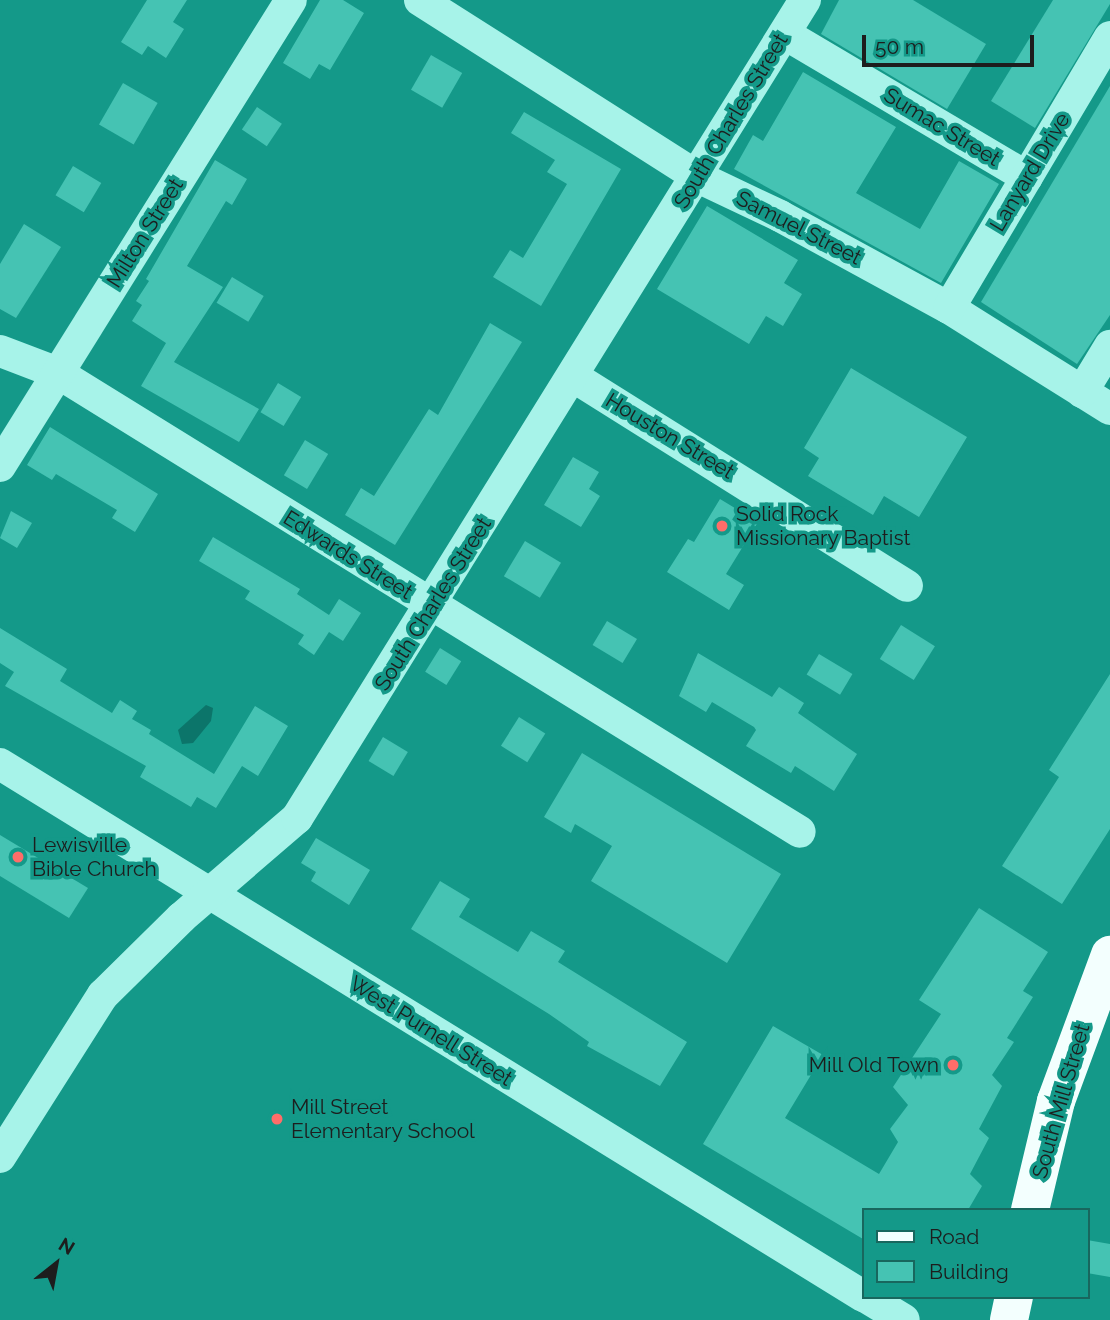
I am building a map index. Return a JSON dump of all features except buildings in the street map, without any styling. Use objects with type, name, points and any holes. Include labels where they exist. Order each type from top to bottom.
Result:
[{"type":"main road","name":"South Mill Street","points":[[1030,1208],[1056,1101],[1110,955]]},
{"type":"main road","points":[[1009,1320],[1013,1299]]},
{"type":"street","name":"Milton Street","points":[[0,466],[291,0]]},
{"type":"street","name":"Samuel Street","points":[[419,0],[698,177],[780,216],[949,308],[1110,409]]},
{"type":"street","name":"South Charles Street","points":[[0,1157],[103,995],[181,918],[212,896],[298,818],[432,607],[805,0]]},
{"type":"street","name":"Sumac Street","points":[[785,34],[1027,177]]},
{"type":"street","name":"Lanyard Drive","points":[[949,308],[1110,37]]},
{"type":"street","points":[[1082,392],[1110,346]]},
{"type":"street","name":"Edwards Street","points":[[0,351],[58,373],[432,607],[800,832]]},
{"type":"street","name":"Houston Street","points":[[574,377],[907,586]]},
{"type":"street","name":"West Purnell Street","points":[[0,764],[862,1294]]},
{"type":"street","name":"West Purnell Street","points":[[870,1299],[904,1320]]},
{"type":"water","points":[[206,705],[213,708],[211,721],[193,743],[182,744],[178,730]]},
{"type":"place","name":"Solid Rock Missionary Baptist","points":[[722,526]]},
{"type":"place","name":"Lewisville Bible Church","points":[[18,857]]},
{"type":"place","name":"Mill Old Town","points":[[953,1065]]},
{"type":"place","name":"Mill Street Elementary School","points":[[277,1119]]}]
